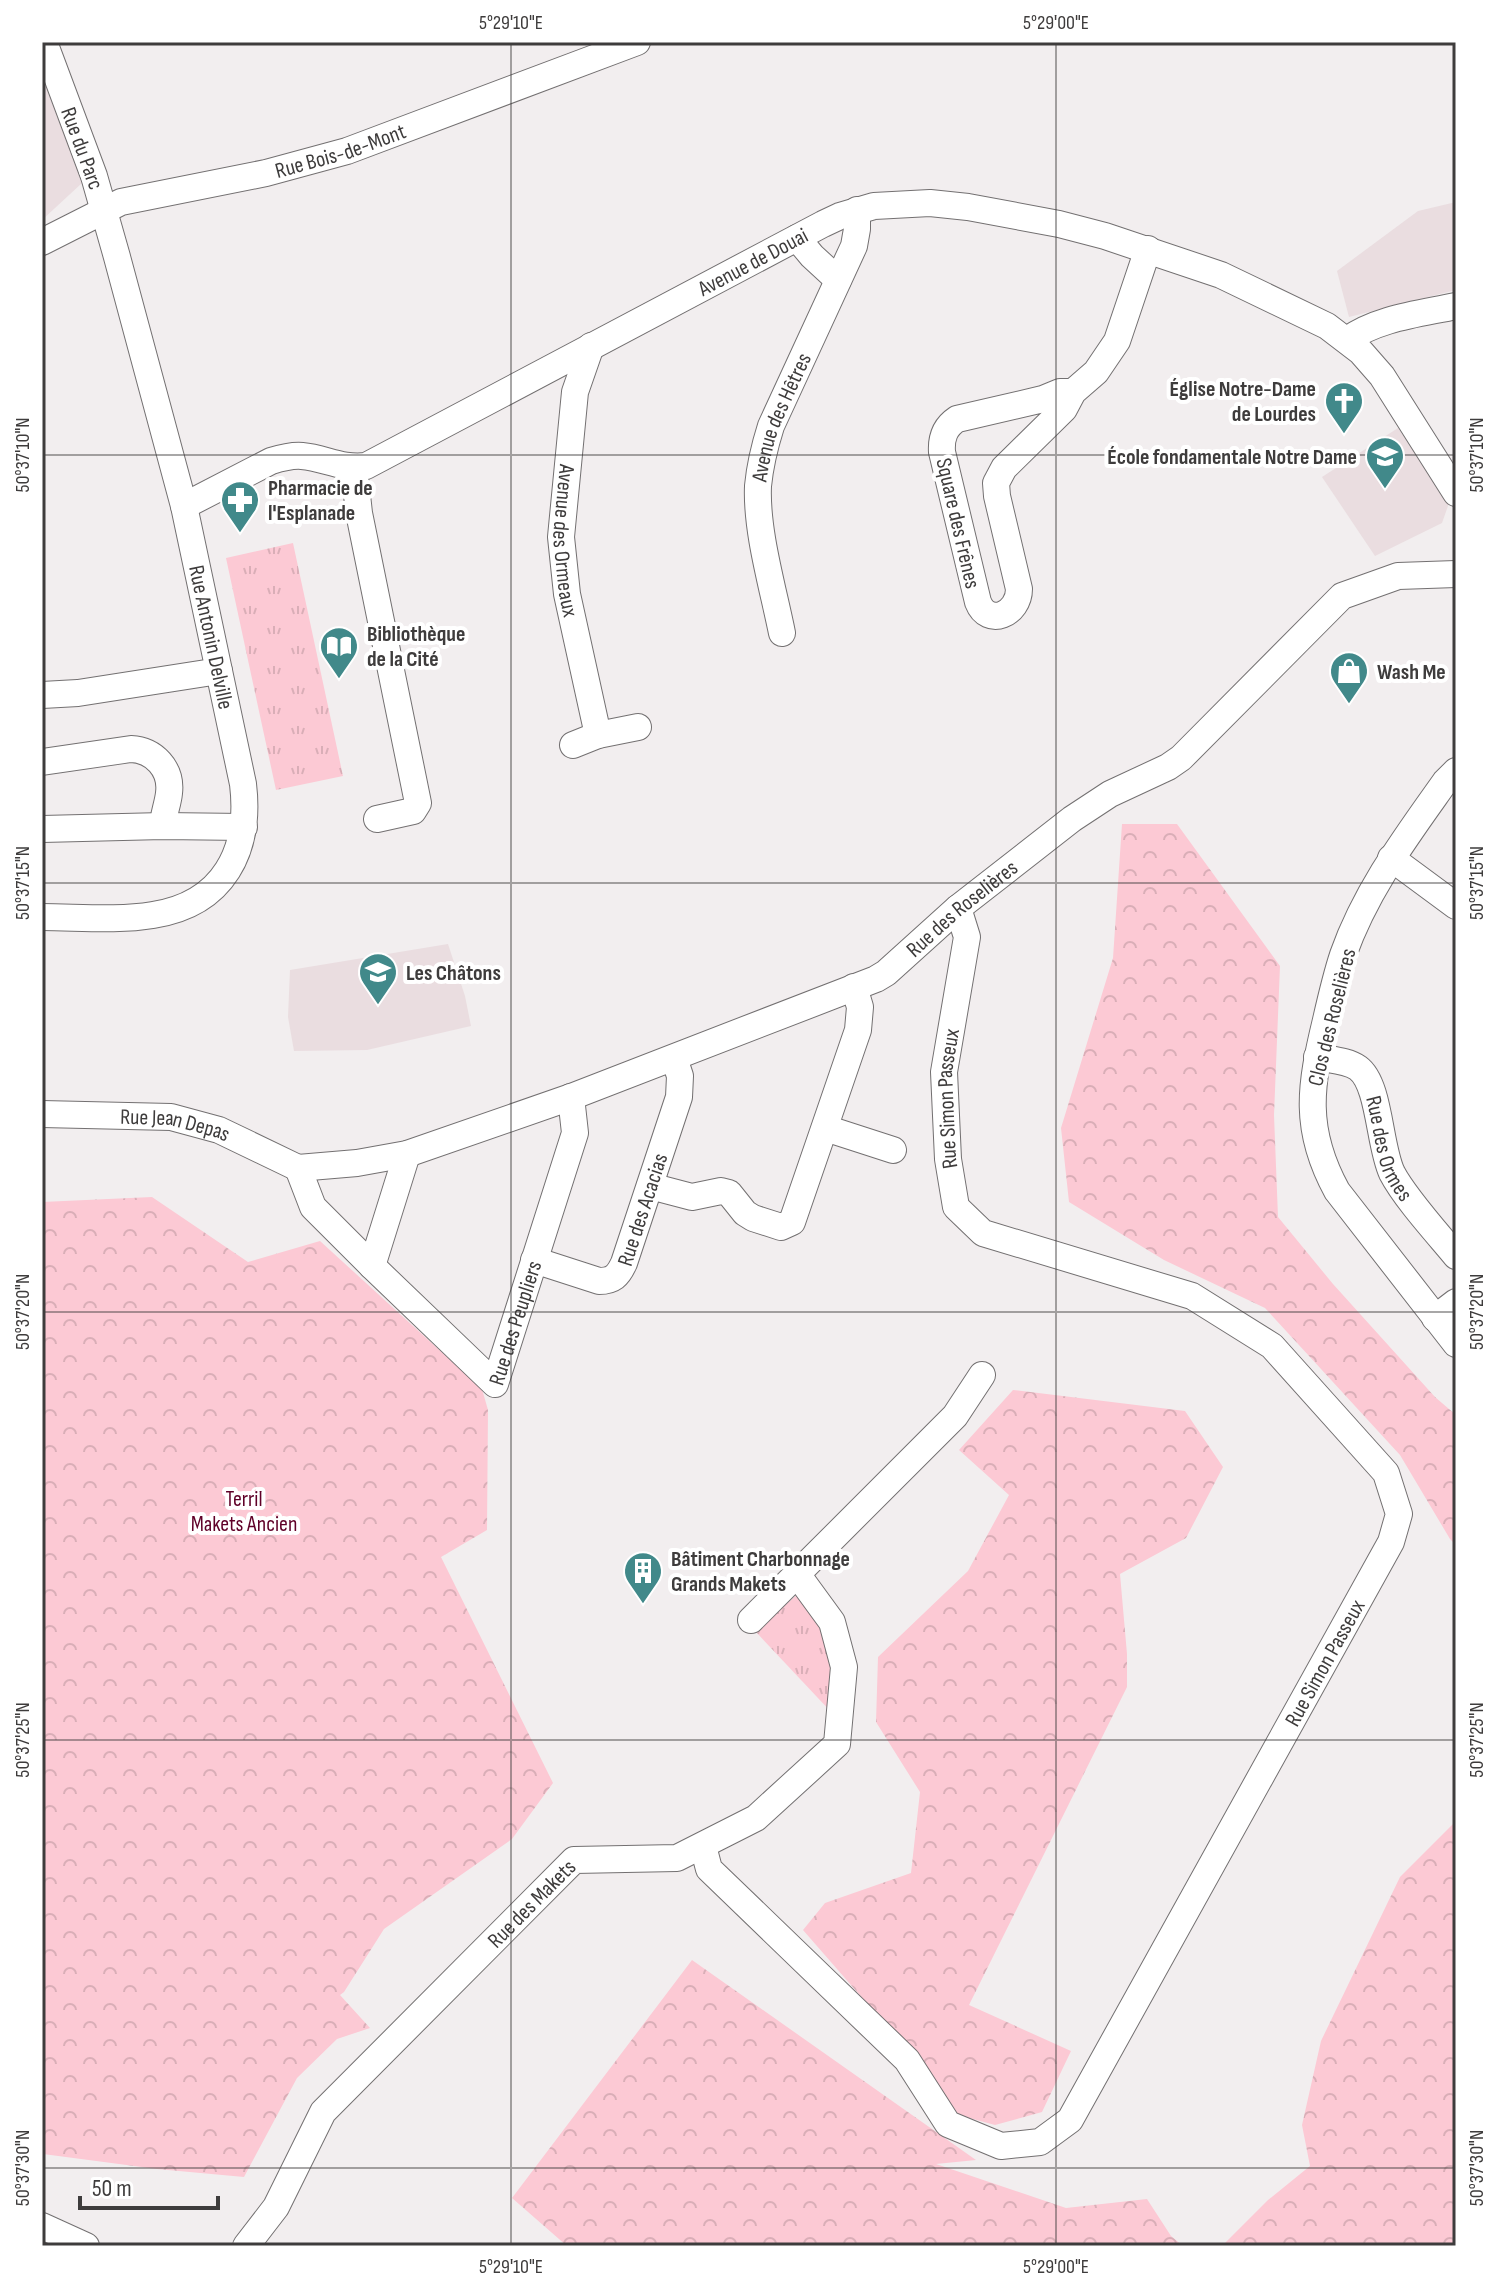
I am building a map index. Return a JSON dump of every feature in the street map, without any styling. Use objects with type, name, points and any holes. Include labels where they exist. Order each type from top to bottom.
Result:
[{"type":"street","name":"Rue du Parc","points":[[44,42],[104,209]]},
{"type":"street","name":"Rue Bois-de-Mont","points":[[42,242],[104,209],[131,199],[266,173],[347,151],[637,42]]},
{"type":"street","name":"Avenue de Douai","points":[[354,468],[381,460],[823,224],[857,210],[930,203],[1059,224],[1148,249],[1248,287],[1327,326],[1361,352],[1382,376],[1456,493]]},
{"type":"street","name":"Rue Antonin Delville","points":[[42,917],[138,916],[168,911],[205,894],[229,869],[244,827],[243,784],[184,506],[104,209]]},
{"type":"street","name":"Avenue des Hêtres","points":[[782,633],[760,516],[758,487],[761,468],[771,426],[854,246],[857,210]]},
{"type":"street","points":[[797,238],[838,280]]},
{"type":"street","name":"Square des Frênes","points":[[1073,392],[1060,392],[1043,399],[964,416],[952,422],[943,436],[942,452],[978,602],[987,614],[1003,614],[1019,600],[997,496],[998,478],[1004,468],[1064,409],[1073,392],[1096,372],[1117,341],[1148,249]]},
{"type":"street","points":[[1347,340],[1378,323],[1456,306]]},
{"type":"street","name":"Avenue des Ormeaux","points":[[591,346],[577,381],[562,514],[562,557],[567,594],[598,735]]},
{"type":"street","points":[[529,380],[574,407]]},
{"type":"street","points":[[184,506],[271,461],[285,457],[300,455],[354,468],[359,513],[430,805],[377,819]]},
{"type":"street","name":"Rue des Roselières","points":[[298,1168],[357,1163],[407,1154],[571,1097],[886,973],[958,908],[1072,819],[1110,794],[1181,758],[1342,596],[1398,576],[1456,574]]},
{"type":"street","points":[[42,695],[78,693],[219,671]]},
{"type":"street","points":[[573,745],[598,735],[638,727]]},
{"type":"street","points":[[42,762],[131,749],[153,755],[164,766],[169,783],[163,826]]},
{"type":"street","name":"Clos des Roselières","points":[[1456,771],[1391,858],[1364,905],[1343,956],[1312,1089],[1318,1146],[1329,1178],[1344,1204],[1456,1344]]},
{"type":"street","points":[[42,827],[244,827]]},
{"type":"street","points":[[1391,858],[1456,906]]},
{"type":"street","name":"Rue Simon Passeux","points":[[703,1846],[709,1869],[907,2060],[948,2124],[1001,2146],[1040,2142],[1070,2120],[1391,1542],[1399,1514],[1386,1473],[1272,1346],[1192,1296],[983,1233],[956,1207],[948,1159],[944,1072],[967,937],[958,908]]},
{"type":"street","points":[[650,1186],[692,1197],[721,1191],[729,1193],[753,1218],[771,1225],[787,1226],[792,1222],[858,1030],[860,1007],[854,987]]},
{"type":"street","name":"Rue des Ormes","points":[[1317,1057],[1351,1064],[1364,1074],[1372,1090],[1391,1171],[1456,1256]]},
{"type":"street","name":"Rue des Acacias","points":[[534,1260],[599,1281],[617,1277],[679,1097],[680,1076],[674,1058]]},
{"type":"street","name":"Rue des Peupliers","points":[[372,1266],[495,1384],[575,1133],[571,1097]]},
{"type":"street","name":"Rue Jean Depas","points":[[42,1114],[171,1117],[219,1130],[298,1168]]},
{"type":"street","points":[[825,1128],[893,1150]]},
{"type":"street","points":[[298,1168],[313,1207],[372,1266],[407,1154]]},
{"type":"street","points":[[1435,1318],[1456,1302]]},
{"type":"street","points":[[751,1620],[955,1416],[982,1375]]},
{"type":"street","name":"Rue des Makets","points":[[246,2246],[276,2207],[323,2112],[574,1860],[677,1858],[756,1818],[837,1744],[844,1667],[832,1622],[797,1574]]},
{"type":"street","points":[[42,2226],[86,2246]]},
{"type":"shaded area","points":[[42,76],[82,183],[42,220]]},
{"type":"shaded area","points":[[1456,202],[1456,290],[1349,317],[1337,271],[1418,211]]},
{"type":"shaded area","name":"École fondamentale Notre Dame","points":[[1398,428],[1449,503],[1442,523],[1375,556],[1322,477]]},
{"type":"shaded area","name":"Les Châtons","points":[[448,944],[471,1026],[367,1050],[294,1051],[288,1017],[290,970]]},
{"type":"green space","points":[[293,543],[343,776],[276,790],[226,558]]},
{"type":"green space","points":[[1122,824],[1177,824],[1280,966],[1274,1115],[1278,1217],[1333,1284],[1435,1397],[1456,1415],[1456,1545],[1400,1455],[1265,1308],[1164,1260],[1069,1202],[1061,1128],[1113,958]]},
{"type":"green space","name":"Terril Makets Ancien","points":[[152,1197],[248,1262],[320,1241],[482,1389],[488,1410],[487,1530],[441,1557],[553,1783],[512,1839],[384,1929],[340,1995],[370,2028],[337,2039],[297,2078],[244,2177],[157,2169],[42,2152],[42,1202]]},
{"type":"green space","points":[[1013,1390],[1185,1411],[1223,1467],[1186,1538],[1120,1574],[1127,1687],[969,2005],[1071,2051],[1042,2112],[995,2125],[951,2113],[912,2055],[803,1930],[825,1903],[911,1873],[920,1792],[876,1722],[878,1657],[968,1571],[1009,1495],[959,1450]]},
{"type":"green space","points":[[798,1594],[818,1617],[830,1650],[833,1714],[755,1631]]},
{"type":"green space","points":[[1456,1821],[1456,2246],[1222,2246],[1268,2200],[1310,2166],[1302,2125],[1321,2041],[1400,1877]]},
{"type":"green space","points":[[692,1960],[976,2160],[936,2164],[1066,2208],[1147,2199],[1171,2236],[1183,2246],[567,2246],[512,2198]]},
{"type":"place","name":"Église Notre-Dame de Lourdes","points":[[1344,435]]},
{"type":"place","name":"École fondamentale Notre Dame","points":[[1385,490]]},
{"type":"place","name":"Pharmacie de l'Esplanade","points":[[240,534]]},
{"type":"place","name":"Bibliothèque de la Cité","points":[[339,680]]},
{"type":"place","name":"Wash Me","points":[[1349,705]]},
{"type":"place","name":"Les Châtons","points":[[378,1006]]},
{"type":"place","name":"Bâtiment Charbonnage Grands Makets","points":[[643,1605]]}]
